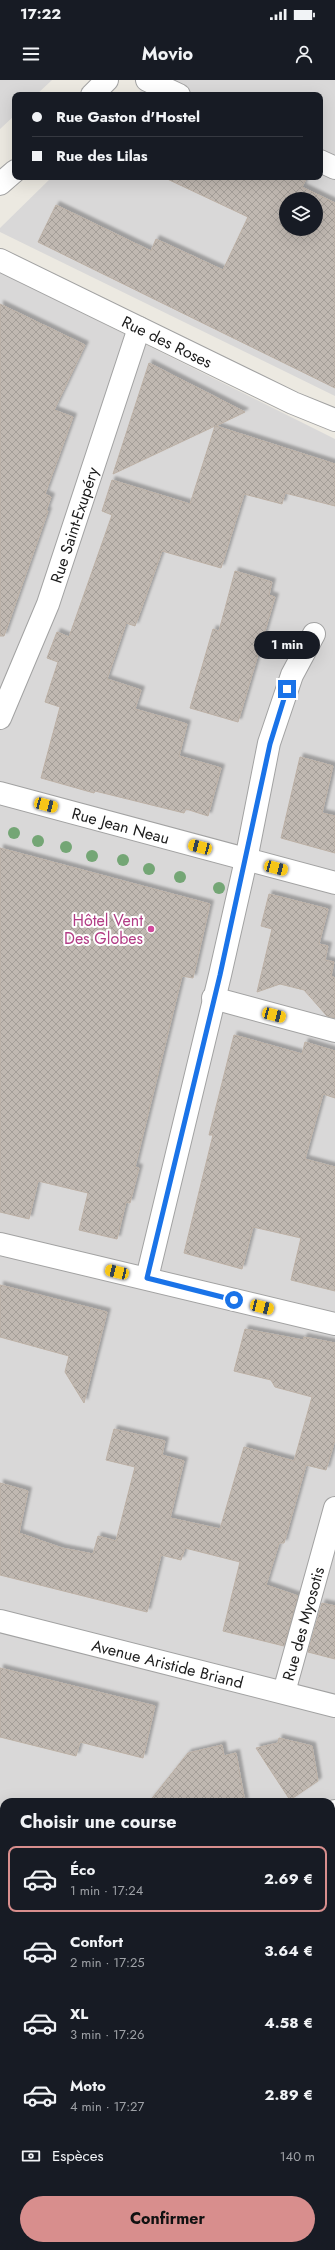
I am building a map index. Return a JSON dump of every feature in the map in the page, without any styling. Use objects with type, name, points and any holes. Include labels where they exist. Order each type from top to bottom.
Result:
[{"type":"street","points":[[95,92],[107,80]]},
{"type":"street","points":[[147,80],[173,92]]},
{"type":"street","points":[[323,162],[335,168]]},
{"type":"street","points":[[0,184],[12,174]]},
{"type":"street","name":"Rue des Roses","points":[[0,260],[294,403],[335,420]]},
{"type":"street","name":"Rue Saint-Exupéry","points":[[0,718],[48,604],[139,328]]},
{"type":"street","points":[[147,1278],[246,860],[270,744],[292,675],[314,634]]},
{"type":"street","name":"Rue Jean Neau","points":[[0,793],[335,884]]},
{"type":"street","points":[[213,998],[335,1031]]},
{"type":"street","points":[[0,1244],[335,1324]]},
{"type":"street","name":"Rue des Myosotis","points":[[284,1692],[335,1508]]},
{"type":"street","name":"Avenue Aristide Briand","points":[[0,1621],[335,1706]]},
{"type":"shaded area","points":[[0,80],[52,80],[39,92],[12,92],[12,118],[0,129]]},
{"type":"shaded area","points":[[152,80],[335,80],[335,396],[0,232],[0,228],[49,180],[323,180],[323,92],[139,92]]},
{"type":"shaded area","points":[[0,272],[335,439],[335,1798],[0,1798]]},
{"type":"building","points":[[169,180],[306,180],[302,187],[312,192],[279,192],[279,236],[323,236],[323,197],[335,203],[335,388],[38,242],[56,205],[151,251],[156,239],[223,270],[248,217]]},
{"type":"building","points":[[0,304],[85,345],[54,410],[73,417],[45,494],[51,497],[46,511],[48,511],[4,636],[0,636]]},
{"type":"building","points":[[149,363],[245,412],[216,426],[335,464],[335,506],[285,493],[282,504],[244,494],[221,568],[162,551],[135,626],[126,623],[107,679],[141,690],[135,709],[187,724],[179,756],[221,768],[208,816],[186,809],[184,813],[95,791],[94,793],[41,778],[60,707],[45,702],[58,662],[47,658],[57,632],[69,637],[112,515],[102,511],[112,480],[190,504],[215,426],[113,474]]},
{"type":"building","points":[[235,571],[272,582],[269,595],[275,597],[238,722],[190,708],[213,629],[219,631]]},
{"type":"building","points":[[300,757],[333,766],[322,813],[335,816],[335,853],[281,838]]},
{"type":"building","points":[[0,848],[210,904],[193,978],[182,976],[135,1167],[139,1168],[130,1203],[126,1202],[117,1239],[79,1230],[88,1193],[38,1181],[29,1219],[0,1212]]},
{"type":"building","points":[[269,894],[328,909],[319,944],[328,946],[325,960],[334,962],[331,976],[335,978],[335,1018],[327,1016],[304,990],[280,984],[257,992],[272,929],[261,926]]},
{"type":"building","points":[[234,1035],[302,1054],[305,1042],[335,1051],[335,1098],[323,1094],[305,1159],[335,1167],[335,1291],[291,1280],[301,1238],[253,1227],[242,1269],[184,1253],[213,1135],[209,1135]]},
{"type":"building","points":[[0,1285],[107,1312],[84,1403],[65,1372],[69,1356],[0,1337]]},
{"type":"building","points":[[245,1329],[303,1340],[304,1337],[335,1343],[335,1440],[326,1470],[306,1465],[284,1543],[279,1543],[266,1585],[298,1596],[284,1646],[223,1631],[240,1562],[185,1548],[181,1560],[161,1555],[147,1612],[0,1575],[0,1483],[28,1491],[19,1533],[62,1548],[93,1554],[98,1536],[116,1541],[135,1467],[106,1460],[114,1429],[165,1441],[162,1455],[184,1461],[170,1518],[220,1529],[244,1447],[294,1461],[312,1397],[275,1387],[271,1380],[234,1371]]},
{"type":"building","points":[[322,1603],[335,1606],[335,1659],[308,1652]]},
{"type":"building","points":[[0,1668],[155,1706],[143,1758],[80,1742],[76,1756],[0,1737]]},
{"type":"building","points":[[279,1738],[312,1746],[318,1781],[293,1798],[289,1798],[256,1748],[278,1743]]},
{"type":"building","points":[[222,1745],[224,1756],[236,1753],[244,1798],[152,1798],[188,1753]]},
{"type":"place","name":"Hôtel Vent Des Globes","points":[[151,929]]},
{"type":"route","points":[[234,1300],[147,1278],[213,998],[220,975],[270,744],[287,689]]}]
